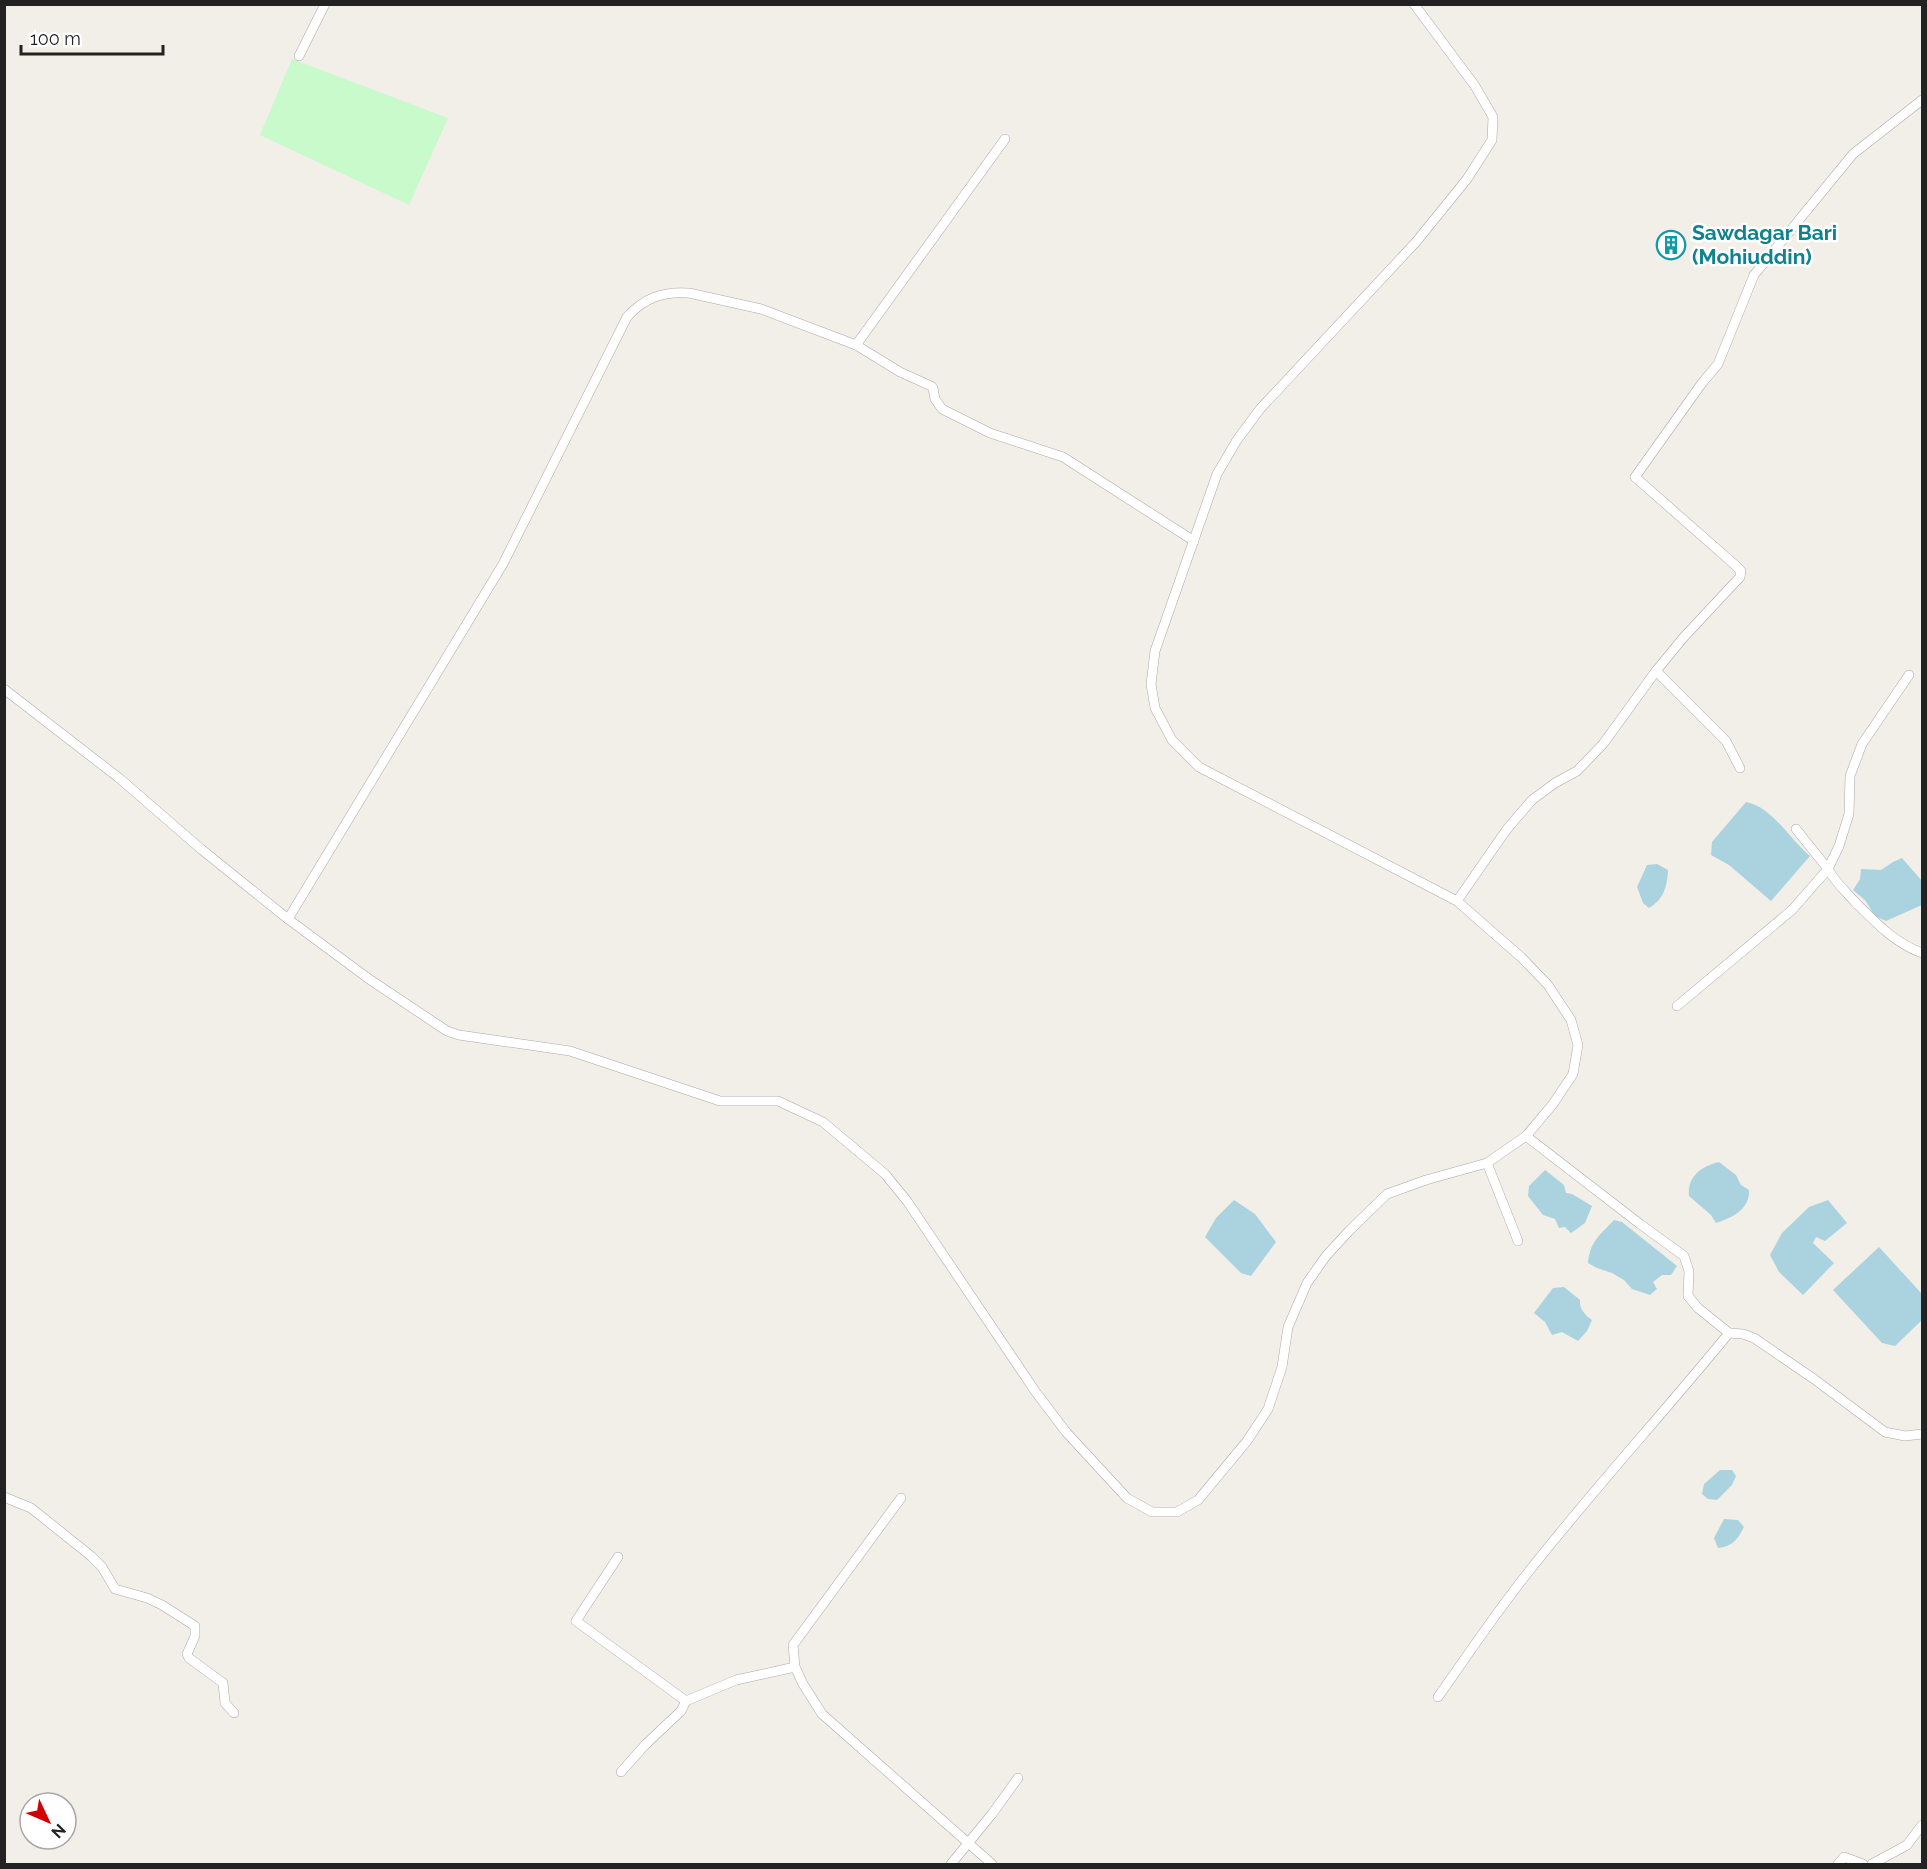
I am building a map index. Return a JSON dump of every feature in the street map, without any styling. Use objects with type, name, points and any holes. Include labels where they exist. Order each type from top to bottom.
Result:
[{"type":"street","points":[[299,56],[325,4]]},
{"type":"street","points":[[4,689],[119,778],[201,849],[288,919],[369,979],[447,1031],[459,1035],[570,1050],[720,1101],[778,1101],[824,1122],[885,1174],[907,1201],[1035,1391],[1066,1432],[1127,1498],[1152,1512],[1177,1512],[1198,1500],[1247,1441],[1268,1409],[1282,1367],[1288,1327],[1307,1283],[1326,1256],[1348,1231],[1387,1194],[1426,1180],[1487,1163],[1526,1136],[1553,1104],[1573,1074],[1578,1045],[1571,1020],[1548,985],[1522,958],[1457,902],[1199,767],[1172,740],[1155,708],[1151,684],[1155,651],[1217,474],[1237,440],[1260,409],[1416,242],[1467,179],[1492,140],[1493,117],[1475,86],[1414,4]]},
{"type":"street","points":[[1457,902],[1507,829],[1532,800],[1576,771],[1603,744],[1683,638],[1740,577],[1741,571],[1635,477],[1718,364],[1754,275],[1853,154],[1923,100]]},
{"type":"street","points":[[856,345],[1005,139]]},
{"type":"street","points":[[288,919],[503,564],[627,318],[643,301],[678,292],[689,293],[761,309],[856,345],[900,372],[931,386],[942,409],[990,433],[1064,457],[1194,541]]},
{"type":"street","points":[[1656,671],[1726,741],[1740,768]]},
{"type":"street","points":[[1677,1006],[1792,910],[1828,869],[1839,846],[1849,814],[1850,776],[1862,744],[1909,675]]},
{"type":"street","points":[[1796,829],[1834,880],[1882,929],[1907,948],[1923,953]]},
{"type":"street","points":[[1526,1136],[1684,1256],[1689,1271],[1688,1296],[1698,1308],[1729,1333],[1754,1338],[1885,1432],[1905,1436],[1923,1434]]},
{"type":"street","points":[[1487,1163],[1518,1240]]},
{"type":"street","points":[[1438,1697],[1526,1575],[1729,1333]]},
{"type":"street","points":[[4,1497],[31,1508],[91,1556],[102,1567],[116,1589],[162,1605],[195,1626],[195,1636],[187,1654],[189,1658],[223,1683],[225,1703],[234,1713]]},
{"type":"street","points":[[901,1498],[793,1645],[795,1667],[822,1714],[992,1864]]},
{"type":"street","points":[[618,1557],[576,1621],[686,1701]]},
{"type":"street","points":[[621,1772],[645,1745],[681,1711],[686,1701],[736,1680],[795,1667]]},
{"type":"street","points":[[951,1864],[992,1815],[1018,1778]]},
{"type":"street","points":[[1872,1864],[1907,1845],[1923,1825]]},
{"type":"street","points":[[1838,1864],[1844,1857],[1863,1864]]},
{"type":"green space","points":[[292,59],[448,118],[409,205],[260,135]]},
{"type":"water","points":[[1746,802],[1756,805],[1773,817],[1810,856],[1771,901],[1729,865],[1711,855],[1712,842]]},
{"type":"water","points":[[1902,858],[1922,881],[1922,905],[1886,921],[1875,916],[1865,900],[1853,890],[1860,879],[1861,869],[1881,870]]},
{"type":"water","points":[[1657,864],[1668,870],[1667,882],[1661,897],[1649,908],[1643,903],[1637,887],[1647,865]]},
{"type":"water","points":[[1719,1162],[1736,1175],[1741,1185],[1749,1190],[1743,1208],[1728,1219],[1716,1223],[1711,1215],[1689,1196],[1689,1189],[1697,1173]]},
{"type":"water","points":[[1545,1170],[1564,1185],[1566,1193],[1592,1206],[1585,1223],[1571,1233],[1565,1227],[1559,1228],[1555,1219],[1543,1215],[1528,1196],[1529,1186]]},
{"type":"water","points":[[1234,1200],[1255,1214],[1276,1242],[1251,1276],[1241,1273],[1205,1237],[1216,1218]]},
{"type":"water","points":[[1828,1200],[1847,1223],[1825,1241],[1816,1237],[1813,1243],[1834,1263],[1803,1295],[1779,1272],[1770,1255],[1782,1233],[1809,1207]]},
{"type":"water","points":[[1614,1220],[1622,1222],[1677,1266],[1671,1275],[1662,1275],[1653,1282],[1657,1289],[1650,1295],[1632,1289],[1624,1280],[1588,1263],[1593,1244]]},
{"type":"water","points":[[1879,1247],[1922,1294],[1922,1320],[1895,1346],[1882,1343],[1833,1290]]},
{"type":"water","points":[[1564,1287],[1580,1300],[1583,1312],[1592,1320],[1587,1331],[1578,1341],[1562,1332],[1552,1335],[1545,1322],[1534,1313],[1553,1288]]},
{"type":"water","points":[[1720,1470],[1732,1470],[1736,1476],[1732,1485],[1717,1500],[1708,1499],[1702,1494],[1704,1484]]},
{"type":"water","points":[[1724,1519],[1738,1520],[1744,1527],[1734,1542],[1718,1548],[1714,1538]]},
{"type":"place","name":"Sawdagar Bari (Mohiuddin)","points":[[1671,245]]}]
